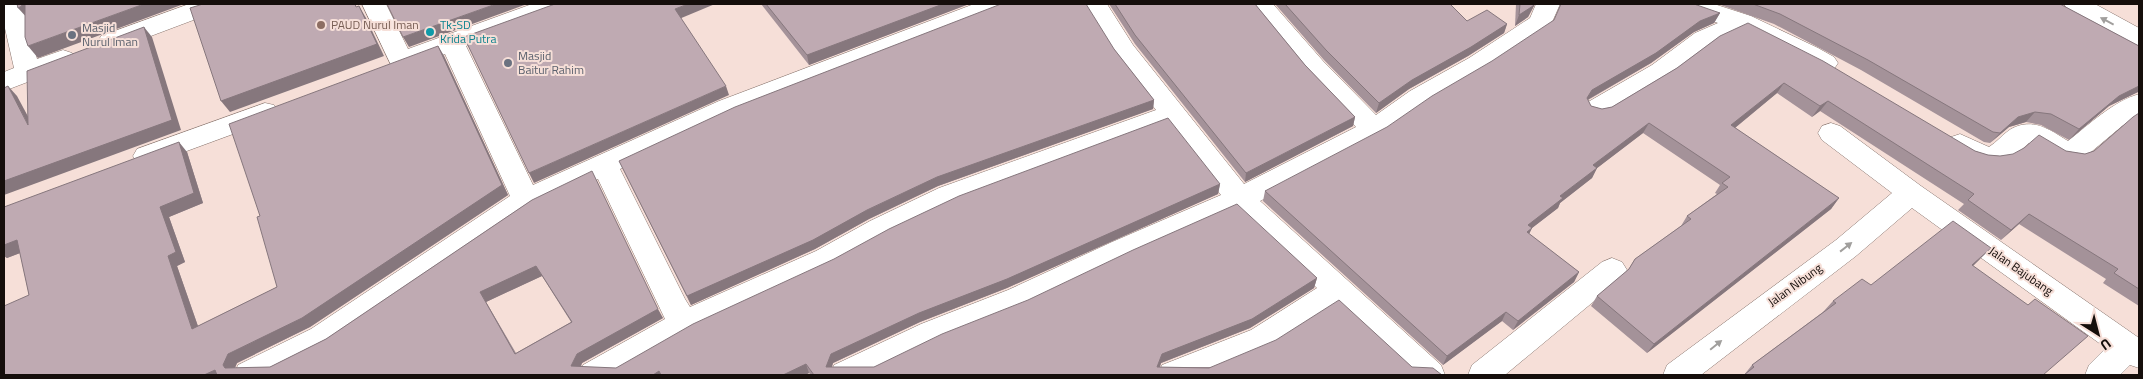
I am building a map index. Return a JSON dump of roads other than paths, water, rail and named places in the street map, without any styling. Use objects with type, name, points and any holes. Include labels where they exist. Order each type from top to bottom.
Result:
[{"type":"street","points":[[11,4],[28,72]]},
{"type":"street","points":[[4,82],[212,4]]},
{"type":"street","points":[[374,4],[392,65],[551,4]]},
{"type":"street","points":[[249,375],[322,338],[526,200],[728,108],[996,4]]},
{"type":"street","points":[[1096,4],[1124,51],[1240,200],[1430,375]]},
{"type":"street","points":[[1260,4],[1314,67],[1374,129]]},
{"type":"street","points":[[845,375],[932,333],[1018,299],[1122,250],[1240,200],[1374,129],[1419,98],[1478,64],[1540,23],[1548,4]]},
{"type":"street","points":[[1690,4],[1742,22],[1774,36],[1846,76]]},
{"type":"street","points":[[2076,4],[2139,38]]},
{"type":"street","points":[[1596,109],[1661,71],[1704,39],[1742,22]]},
{"type":"street","points":[[452,42],[526,200]]},
{"type":"street","points":[[124,164],[290,102]]},
{"type":"street","points":[[1938,130],[1976,153],[1988,157],[1998,155],[2022,135],[2028,133],[2033,133],[2070,154],[2139,102]]},
{"type":"street","points":[[607,372],[685,322],[826,259],[949,196],[1120,135],[1173,114]]},
{"type":"street","name":"Jalan Bajubang","points":[[1832,133],[1911,193],[2133,351]]},
{"type":"street","points":[[605,165],[674,308],[685,322]]},
{"type":"street","name":"Jalan Nibung","points":[[1678,375],[1846,248],[1911,193]]},
{"type":"street","points":[[1483,375],[1612,270]]},
{"type":"street","points":[[1173,375],[1262,339],[1337,291]]},
{"type":"street","points":[[2100,375],[2133,351]]},
{"type":"place","name":"PAUD Nurul Iman","points":[[321,25]]},
{"type":"place","name":"Tk-SD Krida Putra","points":[[430,32]]},
{"type":"place","name":"Masjid Nurul Iman","points":[[72,35]]},
{"type":"place","name":"Masjid Baitur Rahim","points":[[508,63]]}]
